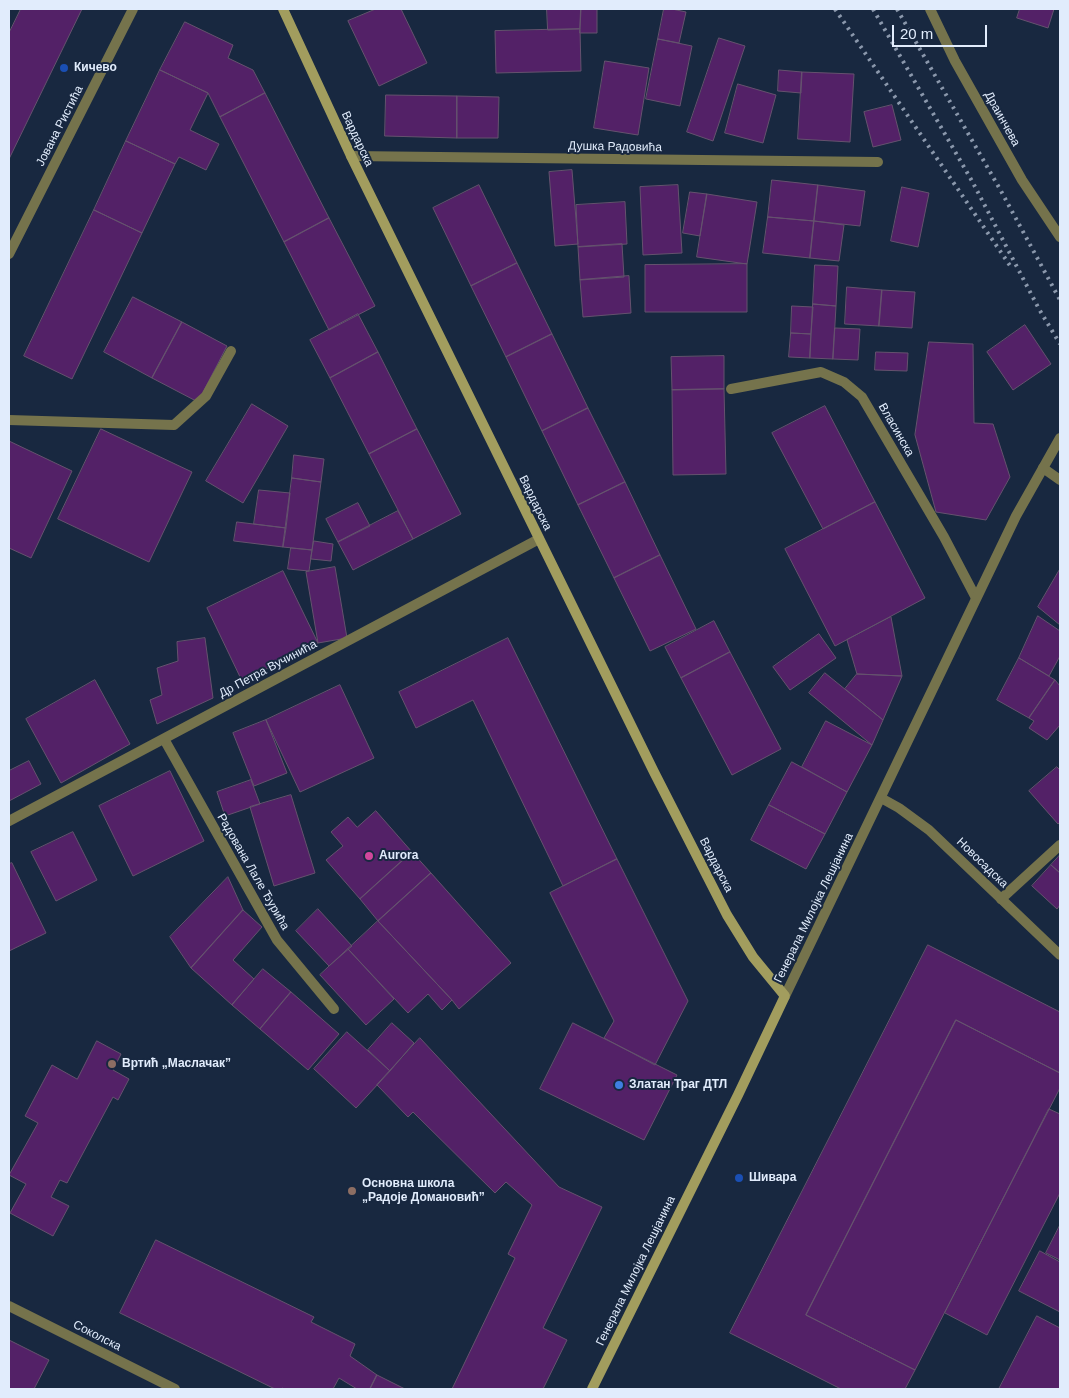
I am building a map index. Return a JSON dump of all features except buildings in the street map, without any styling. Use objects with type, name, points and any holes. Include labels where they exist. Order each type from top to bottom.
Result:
[{"type":"main road","name":"Вардарска","points":[[283,9],[351,156],[654,772],[727,914],[753,957],[785,996]]},
{"type":"main road","name":"Генерала Милојка Лешјанина","points":[[592,1389],[785,996]]},
{"type":"street","name":"Јована Ристића","points":[[9,254],[132,9]]},
{"type":"street","name":"Драинчева","points":[[930,9],[955,61],[1022,180],[1060,236]]},
{"type":"street","name":"Душка Радовића","points":[[351,156],[878,162]]},
{"type":"street","points":[[9,420],[174,425],[206,396],[231,351]]},
{"type":"street","name":"Власинска","points":[[731,388],[821,372],[844,382],[862,397],[944,537],[976,598]]},
{"type":"street","name":"Генерала Милојка Лешјанина","points":[[785,996],[1016,516],[1060,438]]},
{"type":"street","points":[[1043,468],[1060,480]]},
{"type":"street","name":"Др Петра Вучинића","points":[[9,821],[539,539]]},
{"type":"street","name":"Радована Лале Ђурића","points":[[164,738],[277,940],[334,1010]]},
{"type":"street","name":"Новосадска","points":[[880,798],[922,824],[1060,955]]},
{"type":"street","points":[[1001,899],[1060,845]]},
{"type":"street","name":"Соколска","points":[[9,1306],[175,1389]]},
{"type":"railway","points":[[835,9],[1011,267]]},
{"type":"railway","points":[[873,9],[972,181],[1039,309],[1060,344]]},
{"type":"railway","points":[[897,9],[1001,191],[1060,300]]},
{"type":"place","name":"Кичево","points":[[64,68]]},
{"type":"place","name":"Aurora","points":[[369,856]]},
{"type":"place","name":"Вртић „Маслачак”","points":[[112,1064]]},
{"type":"place","name":"Златан Траг ДТЛ","points":[[619,1085]]},
{"type":"place","name":"Шивара","points":[[739,1178]]},
{"type":"place","name":"Основна школа „Радоје Домановић”","points":[[352,1191]]}]
